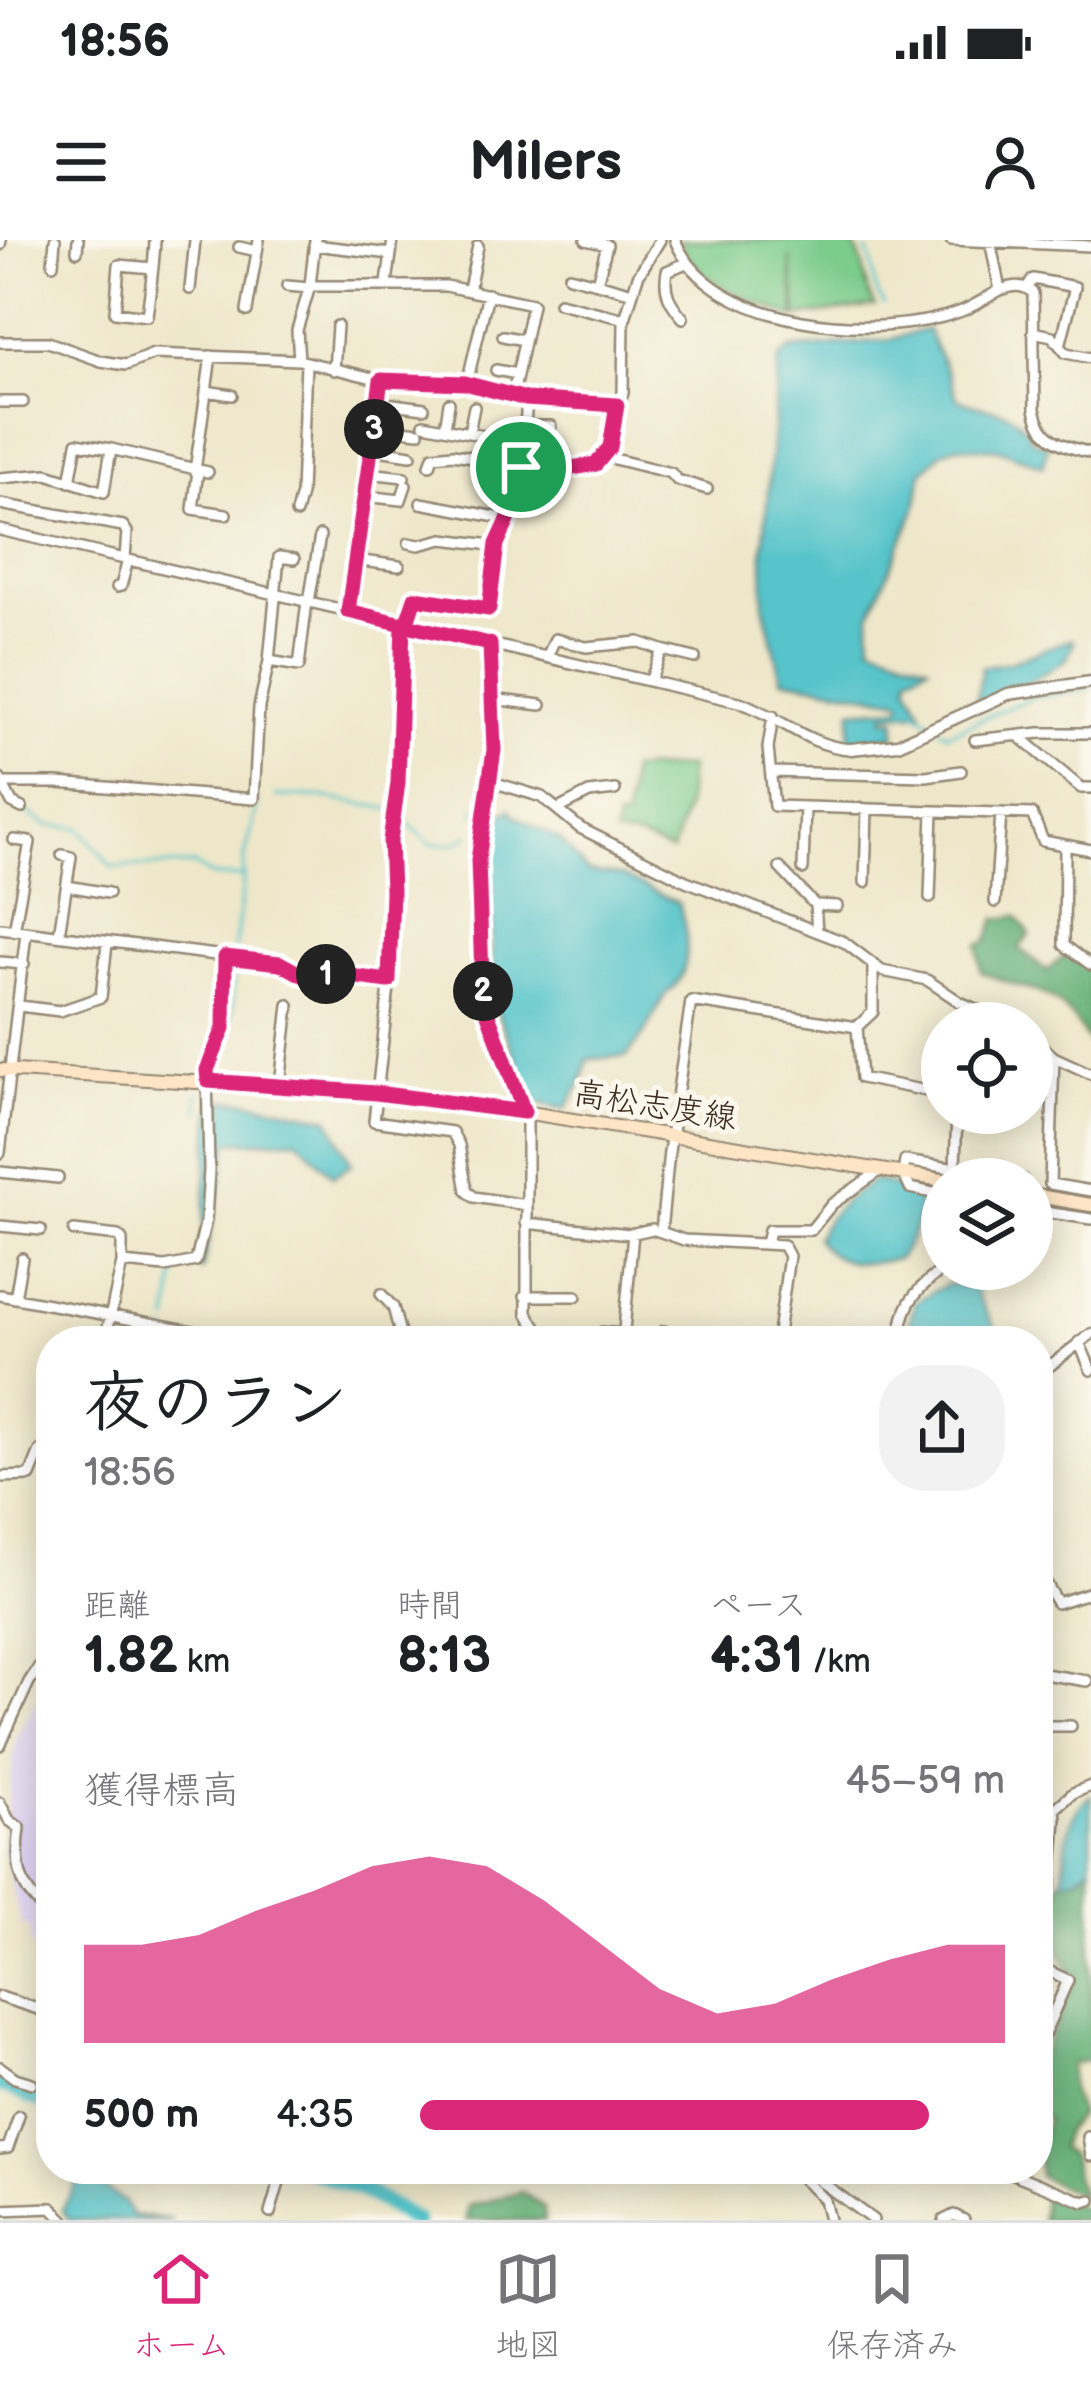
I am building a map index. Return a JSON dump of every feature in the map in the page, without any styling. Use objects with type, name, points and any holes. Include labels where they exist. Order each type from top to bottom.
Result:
[{"type":"main road","name":"高松志度線","points":[[6,1070],[376,1093],[524,1112],[921,1177]]},
{"type":"main road","points":[[1053,1198],[1091,1204]]},
{"type":"street","points":[[53,264],[56,240]]},
{"type":"street","points":[[153,268],[119,265],[115,312],[147,316],[153,268],[155,240]]},
{"type":"street","points":[[190,289],[195,240]]},
{"type":"street","points":[[387,283],[393,240]]},
{"type":"street","points":[[586,240],[607,245],[597,284]]},
{"type":"street","points":[[606,457],[623,392],[625,319],[647,256],[660,240]]},
{"type":"street","points":[[675,240],[686,263],[732,298],[788,322],[880,325],[960,312],[1000,290],[1027,287],[1033,279],[1075,287],[1060,346]]},
{"type":"street","points":[[951,240],[1091,246]]},
{"type":"street","points":[[990,241],[1000,290]]},
{"type":"street","points":[[296,513],[302,361],[297,330],[315,243],[391,254]]},
{"type":"street","points":[[239,248],[258,245],[247,311]]},
{"type":"street","points":[[469,289],[478,246]]},
{"type":"street","points":[[683,318],[669,302],[664,285],[667,272],[686,263]]},
{"type":"street","points":[[569,276],[633,293]]},
{"type":"street","points":[[287,286],[387,283],[469,289],[532,304],[513,395]]},
{"type":"street","points":[[235,285],[251,287]]},
{"type":"street","points":[[1027,287],[1033,293],[1039,426],[1047,438],[1091,453]]},
{"type":"street","points":[[467,383],[488,294]]},
{"type":"street","points":[[560,303],[625,319]]},
{"type":"street","points":[[334,370],[337,326]]},
{"type":"street","points":[[1033,332],[1044,332],[1066,353],[1091,358]]},
{"type":"street","points":[[503,336],[524,340]]},
{"type":"street","points":[[0,342],[48,342],[101,362],[126,365],[154,354],[302,361],[381,380],[467,383],[526,399],[617,405]]},
{"type":"street","points":[[211,356],[193,509],[226,514]]},
{"type":"street","points":[[496,370],[517,374]]},
{"type":"street","points":[[348,611],[381,380]]},
{"type":"street","points":[[190,398],[232,395]]},
{"type":"street","points":[[526,399],[520,494],[497,544],[489,609],[415,598],[405,624],[398,783],[390,841],[389,981],[374,1120],[445,1129],[456,1136],[466,1191],[474,1197],[526,1204]]},
{"type":"street","points":[[0,402],[23,402]]},
{"type":"street","points":[[378,402],[424,408]]},
{"type":"street","points":[[445,428],[449,403]]},
{"type":"street","points":[[469,432],[474,407]]},
{"type":"street","points":[[526,426],[550,426]]},
{"type":"street","points":[[374,427],[445,428],[524,444]]},
{"type":"street","points":[[596,428],[611,427]]},
{"type":"street","points":[[201,429],[215,431]]},
{"type":"street","points":[[70,482],[77,442],[200,471]]},
{"type":"street","points":[[183,442],[198,444]]},
{"type":"street","points":[[0,478],[47,474],[104,492],[111,449]]},
{"type":"street","points":[[371,449],[411,455]]},
{"type":"street","points":[[430,465],[433,456],[579,469],[606,457],[671,472],[677,480],[707,489]]},
{"type":"street","points":[[471,475],[476,458]]},
{"type":"street","points":[[364,496],[401,500],[405,481],[368,473]]},
{"type":"street","points":[[422,503],[507,519]]},
{"type":"street","points":[[0,504],[123,526],[126,560],[117,587]]},
{"type":"street","points":[[0,530],[739,702],[811,740],[851,749],[898,744],[1008,694],[1091,682]]},
{"type":"street","points":[[269,661],[299,666],[320,536]]},
{"type":"street","points":[[410,543],[443,539],[497,544]]},
{"type":"street","points":[[22,808],[12,803],[3,781],[254,799],[259,707],[269,661],[279,557],[294,559]]},
{"type":"street","points":[[355,560],[399,566]]},
{"type":"street","points":[[547,657],[555,639],[586,647],[639,642],[695,658]]},
{"type":"street","points":[[490,644],[494,750],[478,860],[483,994],[524,1112],[525,1296],[535,1326]]},
{"type":"street","points":[[650,681],[662,650]]},
{"type":"street","points":[[492,700],[541,705]]},
{"type":"street","points":[[773,716],[768,748],[774,806],[1032,814],[1043,841],[1091,850]]},
{"type":"street","points":[[975,740],[1091,733]]},
{"type":"street","points":[[1020,737],[1081,788],[1091,788]]},
{"type":"street","points":[[771,772],[926,776],[961,771]]},
{"type":"street","points":[[489,781],[542,797],[580,828],[686,881],[844,942],[882,971],[927,980],[960,1002]]},
{"type":"street","points":[[558,809],[589,793],[615,790]]},
{"type":"street","points":[[802,868],[806,808]]},
{"type":"street","points":[[865,882],[867,809]]},
{"type":"street","points":[[930,898],[933,812]]},
{"type":"street","points":[[995,902],[1001,813]]},
{"type":"street","points":[[0,1153],[6,1070],[24,964],[20,932],[30,842],[14,840]]},
{"type":"street","points":[[1065,847],[1064,945],[1091,965]]},
{"type":"street","points":[[59,934],[71,857],[62,855]]},
{"type":"street","points":[[780,868],[814,905],[818,932]]},
{"type":"street","points":[[67,886],[109,892]]},
{"type":"street","points":[[814,905],[837,906]]},
{"type":"street","points":[[0,928],[280,963],[302,975],[389,981]]},
{"type":"street","points":[[19,1006],[60,1011],[101,997],[107,944]]},
{"type":"street","points":[[122,1263],[166,1267],[196,1261],[206,1220],[207,1070],[224,1028],[231,957]]},
{"type":"street","points":[[0,962],[24,964]]},
{"type":"street","points":[[662,1231],[691,1001],[856,1027],[873,1012],[872,965]]},
{"type":"street","points":[[280,1085],[289,1006]]},
{"type":"street","points":[[856,1027],[861,1078],[921,1090]]},
{"type":"street","points":[[1051,1158],[1054,1057],[1091,1074]]},
{"type":"street","points":[[921,1163],[904,1161],[903,1174],[910,1188],[921,1190]]},
{"type":"street","points":[[766,1244],[769,1230],[812,1230],[832,1204],[880,1170]]},
{"type":"street","points":[[0,1172],[58,1178]]},
{"type":"street","points":[[1053,1185],[1091,1191]]},
{"type":"street","points":[[1053,1213],[1091,1219]]},
{"type":"street","points":[[526,1223],[633,1233],[662,1231],[684,1240],[783,1245],[788,1256],[779,1326]]},
{"type":"street","points":[[0,1226],[41,1230]]},
{"type":"street","points":[[74,1231],[122,1240],[122,1263],[108,1326]]},
{"type":"street","points":[[624,1326],[633,1233]]},
{"type":"street","points":[[15,1298],[22,1258]]},
{"type":"street","points":[[902,1326],[905,1306],[921,1286]]},
{"type":"street","points":[[381,1294],[393,1307],[398,1326]]},
{"type":"street","points":[[0,1295],[164,1326]]},
{"type":"street","points":[[525,1296],[576,1296]]},
{"type":"street","points":[[1053,1363],[1091,1334]]},
{"type":"street","points":[[1079,1342],[1091,1370]]},
{"type":"street","points":[[0,1477],[30,1476],[36,1461]]},
{"type":"street","points":[[1053,1595],[1058,1603],[1091,1592]]},
{"type":"street","points":[[0,1745],[36,1672]]},
{"type":"street","points":[[1053,1675],[1087,1681]]},
{"type":"street","points":[[1053,1726],[1071,1726]]},
{"type":"street","points":[[1053,1852],[1055,1809],[1073,1793],[1091,1786]]},
{"type":"street","points":[[0,1803],[20,1828],[19,1876],[36,1902]]},
{"type":"street","points":[[1053,1973],[1068,1980],[1053,2014]]},
{"type":"street","points":[[0,1996],[36,2008]]},
{"type":"street","points":[[0,2067],[32,2083]]},
{"type":"street","points":[[0,2149],[8,2148],[19,2116]]},
{"type":"street","points":[[1088,2137],[1091,2156]]},
{"type":"street","points":[[270,2213],[279,2184]]},
{"type":"street","points":[[808,2184],[824,2200],[829,2220]]},
{"type":"street","points":[[824,2184],[873,2220]]},
{"type":"street","points":[[1039,2184],[1084,2202],[1091,2200]]},
{"type":"street","points":[[0,2210],[52,2208],[64,2220]]},
{"type":"street","points":[[944,2220],[954,2216],[964,2220]]},
{"type":"shaded area","points":[[36,1703],[36,1946],[31,1946],[30,1927],[22,1927],[3,1847],[16,1738]]},
{"type":"green space","points":[[679,240],[849,240],[860,257],[875,306],[798,317],[790,257],[795,318],[712,280],[687,256]]},
{"type":"green space","points":[[689,767],[686,807],[672,852],[638,838],[614,835],[617,819],[625,820],[630,770]]},
{"type":"green space","points":[[1017,916],[1030,935],[1019,948],[1047,971],[1068,953],[1091,969],[1091,1045],[1055,1000],[981,972],[978,944],[987,942],[996,919]]},
{"type":"green space","points":[[1091,1867],[1091,2060],[1071,2064],[1070,2089],[1080,2114],[1065,2130],[1060,2149],[1071,2155],[1085,2197],[1053,2182],[1053,2029],[1075,1980],[1059,1950],[1058,1881],[1078,1878]]},
{"type":"green space","points":[[522,2192],[544,2207],[545,2220],[466,2220],[468,2206]]},
{"type":"green space","points":[[1043,2192],[1091,2211],[1091,2220],[1041,2220]]},
{"type":"water","points":[[927,329],[957,398],[1008,413],[1032,440],[1048,446],[1043,466],[998,449],[956,446],[922,472],[916,509],[870,614],[871,644],[929,665],[909,675],[909,686],[922,712],[885,714],[885,719],[896,719],[895,736],[849,741],[852,710],[901,707],[902,700],[782,679],[764,605],[763,551],[779,359],[791,349],[888,340]]},
{"type":"water","points":[[1071,639],[1074,643],[1066,660],[1031,681],[976,703],[982,667],[1010,662]]},
{"type":"water","points":[[511,809],[560,840],[588,872],[621,876],[678,903],[684,923],[687,945],[681,977],[665,994],[627,1056],[588,1059],[566,1109],[534,1102],[499,1018],[491,978],[493,827],[489,822]]},
{"type":"water","points":[[216,1100],[246,1101],[329,1118],[352,1164],[333,1176],[298,1139],[229,1142],[202,1270],[196,1266],[203,1232],[211,1108]]},
{"type":"water","points":[[875,1180],[920,1195],[918,1221],[907,1245],[897,1259],[885,1261],[852,1262],[832,1255],[816,1238],[821,1228],[841,1205]]},
{"type":"water","points":[[936,1290],[977,1290],[994,1326],[908,1326],[915,1302]]},
{"type":"water","points":[[1091,1795],[1091,1866],[1063,1881],[1071,1823]]},
{"type":"water","points":[[76,2184],[99,2184],[125,2203],[132,2215],[172,2220],[69,2220],[62,2210]]},
{"type":"waterway","points":[[867,251],[884,304]]},
{"type":"waterway","points":[[941,729],[946,734],[1033,697],[1091,689]]},
{"type":"waterway","points":[[917,711],[933,723]]},
{"type":"waterway","points":[[276,796],[321,797],[390,809]]},
{"type":"waterway","points":[[244,876],[257,803]]},
{"type":"waterway","points":[[475,813],[477,809]]},
{"type":"waterway","points":[[24,811],[47,825],[80,828],[112,867],[194,865],[214,877],[244,877],[232,1017],[220,1050]]},
{"type":"waterway","points":[[396,812],[431,844],[455,844],[469,835]]},
{"type":"waterway","points":[[198,1094],[199,1112]]},
{"type":"waterway","points":[[169,1322],[176,1271],[196,1266]]},
{"type":"waterway","points":[[0,2084],[36,2099]]},
{"type":"waterway","points":[[346,2184],[415,2220]]},
{"type":"route","points":[[521,467],[520,494],[497,544],[489,609],[415,598],[403,624],[398,783],[389,862],[389,981],[302,975],[280,963],[225,957],[224,1028],[207,1070],[208,1081],[376,1093],[524,1112],[483,994],[478,860],[494,750],[490,644],[406,625],[403,624],[348,611],[381,380],[465,383],[526,399],[617,405],[610,447],[596,464],[560,470],[521,467]]}]
